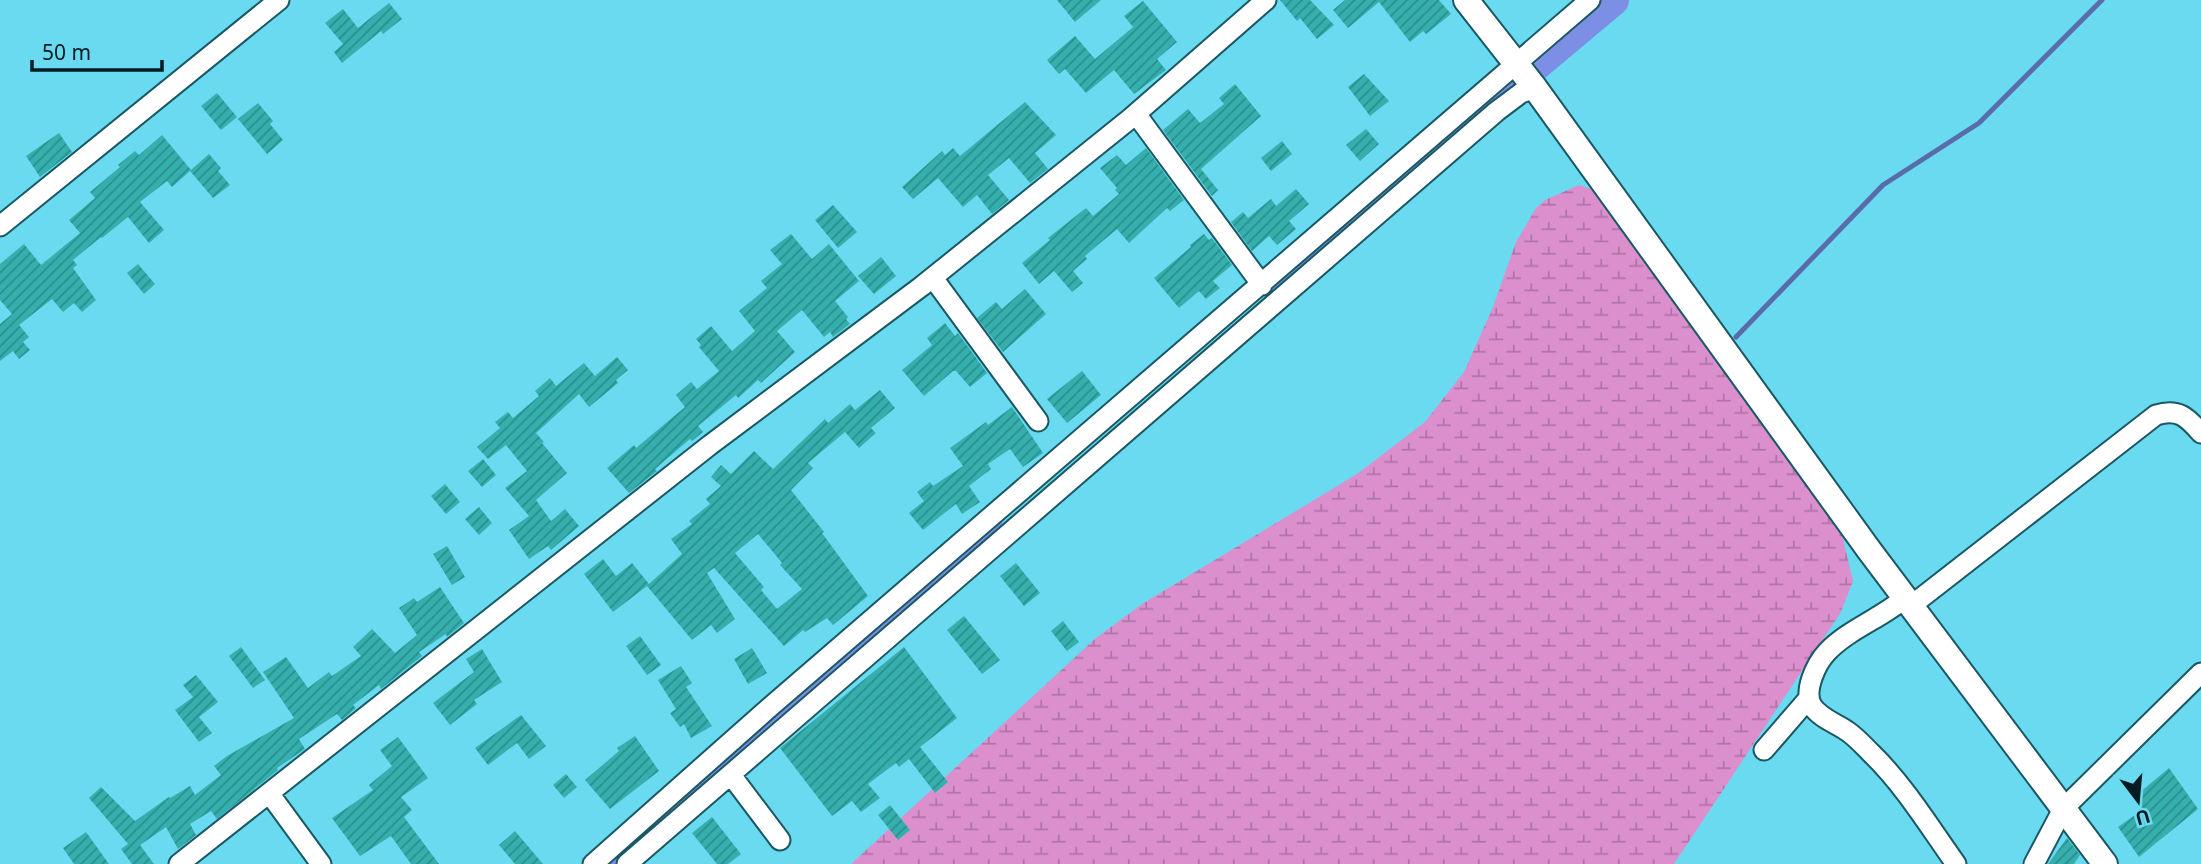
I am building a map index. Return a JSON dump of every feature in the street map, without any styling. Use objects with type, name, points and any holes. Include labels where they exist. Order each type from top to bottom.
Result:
[{"type":"street","points":[[0,226],[279,0]]},
{"type":"street","points":[[179,864],[710,445],[933,278],[1136,114],[1266,0]]},
{"type":"street","points":[[1466,0],[1526,76],[1869,550],[2105,864]]},
{"type":"street","points":[[593,864],[770,707],[1262,285],[1526,76],[1590,0]]},
{"type":"street","points":[[627,864],[1521,93],[1526,76]]},
{"type":"street","points":[[1136,114],[1262,285]]},
{"type":"street","points":[[933,278],[1038,421]]},
{"type":"street","points":[[1956,864],[1917,808],[1878,760],[1853,735],[1825,719],[1812,706],[1809,698],[1812,678],[1826,652],[1908,599],[2156,415],[2167,412],[2182,414],[2201,433]]},
{"type":"street","points":[[2034,864],[2063,809],[2201,673]]},
{"type":"street","points":[[1764,750],[1809,698]]},
{"type":"street","points":[[731,775],[780,840]]},
{"type":"street","points":[[269,793],[321,864]]},
{"type":"green space","points":[[1579,185],[1594,190],[1840,526],[1853,581],[1841,612],[1674,864],[851,864],[1096,638],[1142,604],[1357,474],[1425,422],[1464,372],[1493,307],[1516,242],[1536,208],[1545,200]]},
{"type":"building","points":[[1057,0],[1101,0],[1075,22]]},
{"type":"building","points":[[1280,0],[1310,0],[1334,25],[1317,39],[1300,18],[1297,21]]},
{"type":"building","points":[[1345,0],[1439,0],[1451,14],[1426,34],[1423,31],[1410,42],[1379,2],[1348,28],[1333,10]]},
{"type":"building","points":[[1143,1],[1177,42],[1157,59],[1166,70],[1134,94],[1114,70],[1086,93],[1065,69],[1059,74],[1047,60],[1075,36],[1095,59],[1133,27],[1124,16]]},
{"type":"building","points":[[389,3],[402,19],[383,34],[381,31],[342,63],[334,52],[343,44],[325,23],[343,9],[358,28]]},
{"type":"building","points":[[1364,74],[1389,101],[1370,116],[1348,87]]},
{"type":"building","points":[[1235,84],[1261,116],[1201,169],[1218,190],[1212,196],[1163,130],[1188,109],[1200,123],[1224,104],[1219,98]]},
{"type":"building","points":[[217,93],[237,117],[221,130],[201,106]]},
{"type":"building","points":[[1025,102],[1056,135],[1035,153],[1048,169],[1030,183],[1009,158],[988,175],[1009,200],[992,214],[977,195],[963,207],[938,178],[913,199],[902,187],[942,151],[945,155],[953,148],[960,156]]},
{"type":"building","points":[[258,103],[273,121],[270,124],[283,140],[267,154],[238,119]]},
{"type":"building","points":[[1366,129],[1379,144],[1360,161],[1346,145]]},
{"type":"building","points":[[59,133],[72,152],[40,177],[26,156]]},
{"type":"building","points":[[162,135],[191,170],[209,154],[230,185],[213,198],[190,171],[172,187],[167,181],[140,202],[164,230],[149,243],[128,217],[101,237],[73,260],[77,265],[73,268],[96,300],[82,312],[74,303],[63,312],[52,299],[19,325],[29,337],[23,342],[30,350],[19,359],[13,351],[0,361],[0,324],[12,314],[0,300],[0,264],[24,244],[41,265],[80,233],[69,220],[95,198],[90,192],[135,151],[139,155]]},
{"type":"building","points":[[1282,141],[1292,154],[1271,171],[1261,158]]},
{"type":"building","points":[[1146,148],[1184,200],[1170,211],[1167,208],[1129,243],[1117,229],[1085,256],[1087,259],[1073,271],[1083,283],[1072,292],[1054,271],[1039,284],[1022,263],[1086,208],[1093,216],[1119,194],[1100,168],[1117,155],[1126,165]]},
{"type":"building","points":[[1296,189],[1309,204],[1289,221],[1296,229],[1277,245],[1269,236],[1252,251],[1231,222],[1243,212],[1248,218],[1271,199],[1276,206]]},
{"type":"building","points":[[833,205],[857,232],[838,248],[815,220]]},
{"type":"building","points":[[791,234],[812,259],[829,244],[859,281],[835,301],[848,317],[846,319],[850,324],[833,337],[830,332],[824,337],[802,310],[777,331],[795,352],[761,383],[758,380],[738,398],[736,395],[698,426],[703,432],[692,441],[690,439],[629,493],[607,468],[634,445],[636,448],[685,407],[676,395],[691,382],[697,389],[719,371],[699,347],[701,345],[696,339],[711,326],[732,351],[755,331],[739,311],[767,288],[761,281],[782,264],[770,250]]},
{"type":"building","points":[[1204,234],[1209,240],[1212,238],[1232,265],[1213,281],[1220,288],[1206,299],[1199,291],[1179,308],[1154,278]]},
{"type":"building","points":[[881,257],[896,276],[874,294],[858,276]]},
{"type":"building","points":[[138,264],[155,284],[144,294],[127,273]]},
{"type":"building","points":[[1025,289],[1046,314],[1003,352],[977,318],[996,302],[1002,309]]},
{"type":"building","points":[[945,323],[955,336],[958,333],[987,373],[970,387],[953,371],[924,396],[902,370],[932,345],[927,338]]},
{"type":"building","points":[[617,357],[628,370],[616,380],[618,383],[589,407],[579,394],[536,433],[567,473],[536,500],[551,521],[565,509],[579,526],[551,550],[548,546],[529,559],[509,530],[529,516],[505,488],[527,471],[506,445],[488,459],[477,447],[500,428],[495,422],[508,412],[513,418],[539,396],[535,391],[550,378],[556,386],[584,363],[595,376]]},
{"type":"building","points":[[1082,371],[1101,395],[1067,423],[1047,399]]},
{"type":"building","points":[[880,390],[895,408],[871,428],[876,433],[859,448],[845,432],[808,463],[813,468],[791,490],[868,596],[833,625],[827,618],[805,632],[803,630],[784,646],[714,568],[707,573],[735,619],[717,633],[711,625],[692,640],[647,586],[613,612],[584,574],[603,559],[616,576],[632,563],[649,584],[682,554],[671,539],[692,524],[689,521],[710,504],[706,499],[721,486],[711,477],[721,465],[731,474],[754,451],[773,469],[825,419],[828,423],[850,404],[855,410]],"holes":[[[758,534],[782,563],[780,565],[802,589],[777,609],[761,590],[764,587],[735,553]]]},
{"type":"building","points":[[1012,407],[1043,453],[1023,467],[1010,449],[988,464],[991,469],[969,486],[980,502],[962,514],[956,504],[923,530],[909,513],[924,501],[917,492],[930,482],[933,486],[963,466],[950,448]]},
{"type":"building","points":[[483,459],[496,475],[482,487],[468,471]]},
{"type":"building","points":[[445,484],[460,502],[446,514],[431,496]]},
{"type":"building","points":[[479,507],[492,523],[479,535],[465,519]]},
{"type":"building","points":[[447,546],[465,577],[452,585],[433,554]]},
{"type":"building","points":[[1016,563],[1040,593],[1024,606],[1000,576]]},
{"type":"building","points":[[440,587],[464,623],[447,637],[446,634],[419,652],[422,656],[381,689],[379,685],[353,705],[356,708],[342,720],[337,714],[299,739],[305,749],[277,768],[278,770],[217,819],[211,811],[190,824],[196,835],[178,849],[166,827],[140,845],[154,864],[132,864],[121,849],[128,844],[89,798],[101,787],[135,821],[190,786],[195,795],[221,775],[214,766],[294,718],[263,672],[286,657],[308,688],[329,672],[332,676],[361,656],[353,647],[372,629],[395,653],[417,635],[399,608],[414,598],[417,602]]},
{"type":"building","points":[[964,616],[1000,660],[982,674],[947,630]]},
{"type":"building","points":[[1063,621],[1079,642],[1067,651],[1051,631]]},
{"type":"building","points":[[640,636],[661,665],[647,675],[626,646]]},
{"type":"building","points":[[241,647],[265,680],[253,688],[229,656]]},
{"type":"building","points":[[904,647],[957,718],[920,747],[948,782],[935,793],[909,759],[899,767],[896,763],[868,784],[880,798],[861,812],[852,801],[832,816],[780,748]]},
{"type":"building","points":[[752,648],[767,673],[748,684],[734,659]]},
{"type":"building","points":[[482,649],[502,682],[474,700],[477,704],[450,725],[433,703],[474,672],[466,659]]},
{"type":"building","points":[[681,666],[692,683],[686,687],[712,726],[691,738],[684,724],[680,727],[670,713],[676,709],[658,680]]},
{"type":"building","points":[[196,675],[218,702],[199,717],[212,733],[199,742],[175,710],[193,697],[183,685]]},
{"type":"building","points":[[521,715],[546,746],[529,759],[517,743],[488,765],[475,748]]},
{"type":"building","points":[[635,736],[659,771],[610,809],[585,780],[619,751],[617,748]]},
{"type":"building","points":[[398,737],[428,778],[401,797],[412,810],[404,817],[439,864],[411,864],[391,836],[360,856],[332,818],[373,790],[369,785],[392,766],[380,750]]},
{"type":"building","points":[[2169,768],[2198,809],[2139,857],[2118,827],[2142,810],[2133,798]]},
{"type":"building","points":[[566,774],[577,787],[564,798],[553,785]]},
{"type":"building","points":[[890,805],[910,830],[898,840],[878,815]]},
{"type":"building","points":[[712,817],[741,854],[728,864],[717,864],[692,833]]},
{"type":"building","points":[[515,831],[543,864],[515,864],[499,845]]},
{"type":"building","points":[[86,832],[109,864],[74,864],[63,848]]},
{"type":"building","points":[[2067,838],[2080,855],[2074,864],[2048,864]]},
{"type":"waterway","points":[[1274,284],[1613,0]]},
{"type":"waterway","points":[[1736,337],[1883,185],[1979,123],[2102,0]]},
{"type":"waterway","points":[[608,864],[913,599],[988,530]]}]
